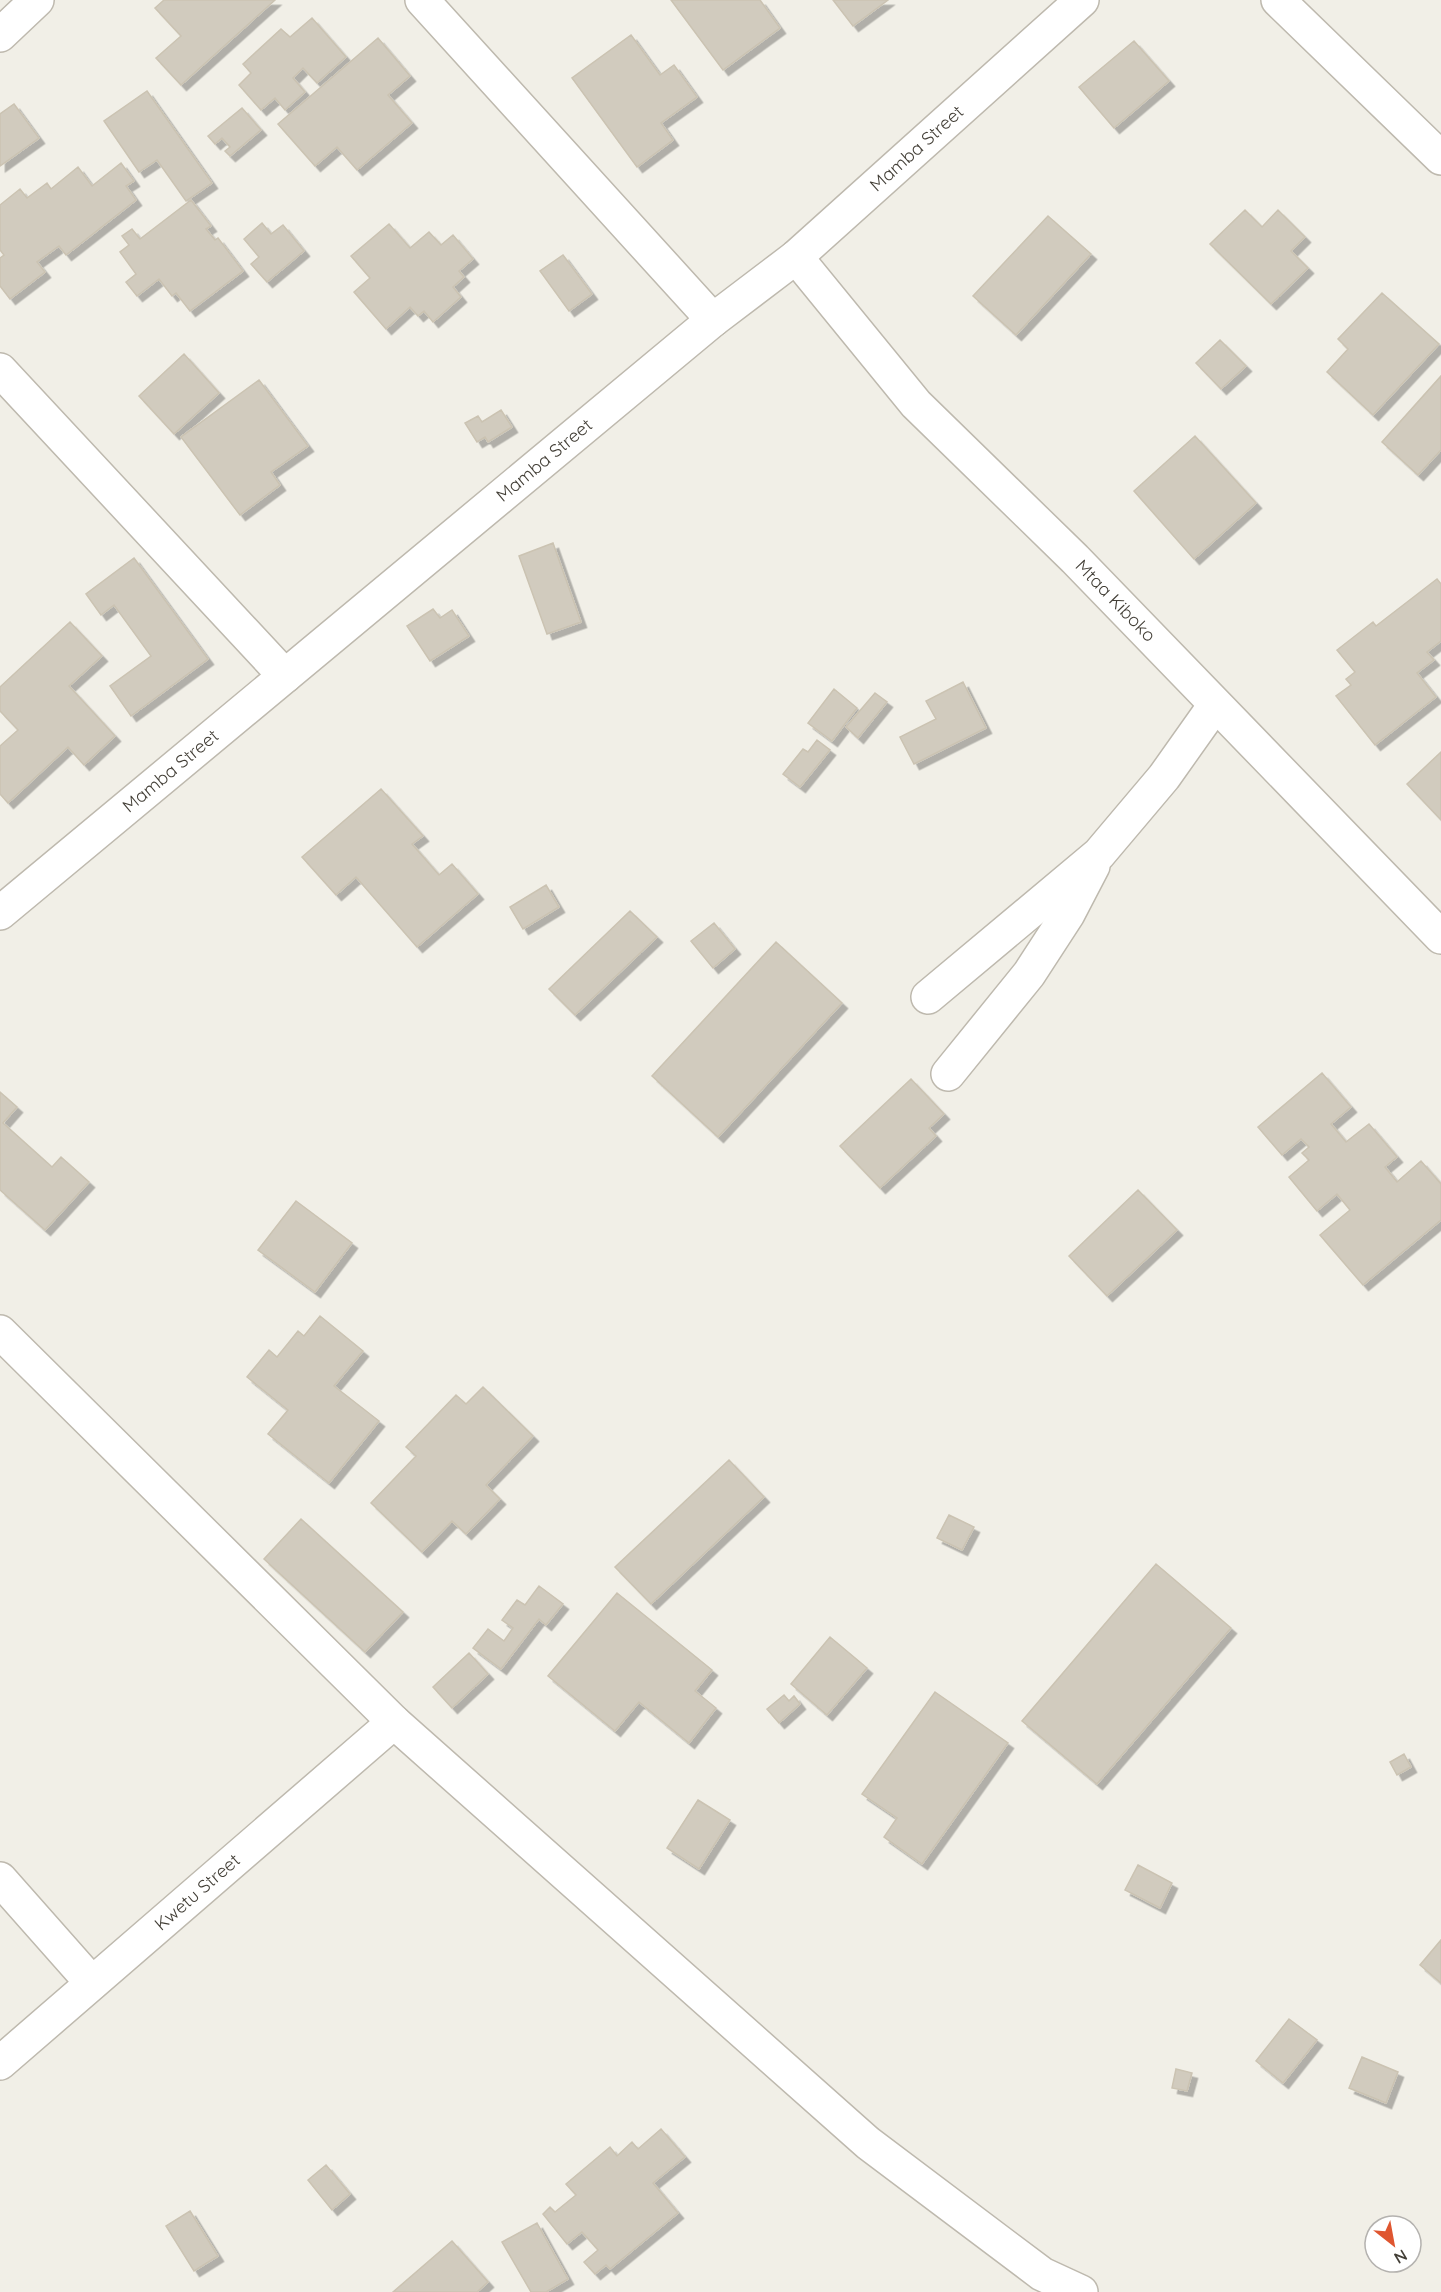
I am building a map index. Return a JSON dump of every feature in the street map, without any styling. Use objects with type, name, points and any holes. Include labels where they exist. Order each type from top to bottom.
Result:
[{"type":"street","points":[[0,35],[37,0]]},
{"type":"street","points":[[422,0],[713,321]]},
{"type":"street","name":"Mamba Street","points":[[0,913],[713,321],[796,257],[1082,0]]},
{"type":"street","points":[[1278,0],[1441,158]]},
{"type":"street","name":"Mtaa Kiboko","points":[[796,257],[916,404],[1075,559],[1441,938]]},
{"type":"street","points":[[0,370],[285,676]]},
{"type":"street","points":[[928,997],[1099,854],[1164,777],[1215,705]]},
{"type":"street","points":[[948,1074],[1029,974],[1068,914],[1099,854]]},
{"type":"street","points":[[0,1332],[393,1722],[868,2143],[1032,2283],[1081,2292]]},
{"type":"street","name":"Kwetu Street","points":[[0,2063],[393,1722]]},
{"type":"street","points":[[0,1879],[92,1983]]},
{"type":"building","points":[[164,0],[275,0],[181,85],[156,58],[181,36],[155,8]]},
{"type":"building","points":[[671,0],[760,0],[780,28],[723,70]]},
{"type":"building","points":[[833,0],[888,0],[853,26]]},
{"type":"building","points":[[312,18],[346,57],[317,83],[303,68],[293,78],[305,92],[285,110],[275,98],[261,110],[239,85],[251,73],[243,64],[281,29],[290,37]]},
{"type":"building","points":[[631,35],[660,75],[674,65],[697,97],[661,123],[673,140],[637,167],[572,78]]},
{"type":"building","points":[[378,38],[410,76],[388,95],[412,123],[357,170],[337,147],[315,166],[278,124]]},
{"type":"building","points":[[1134,41],[1169,81],[1114,128],[1079,87]]},
{"type":"building","points":[[147,91],[212,183],[186,201],[157,160],[139,172],[104,121]]},
{"type":"building","points":[[14,104],[39,138],[0,166],[0,114]]},
{"type":"building","points":[[242,108],[261,130],[230,156],[225,151],[230,147],[222,138],[215,144],[208,136]]},
{"type":"building","points":[[121,163],[134,181],[126,186],[136,200],[66,255],[59,246],[37,262],[45,272],[10,299],[0,286],[0,258],[4,255],[0,250],[0,205],[20,189],[27,198],[47,183],[51,189],[78,167],[92,186]]},
{"type":"building","points":[[191,200],[211,226],[206,229],[215,240],[218,238],[243,271],[190,311],[176,293],[172,296],[159,279],[137,296],[126,282],[136,274],[120,252],[129,245],[122,236],[132,229],[140,239]]},
{"type":"building","points":[[1245,210],[1262,227],[1278,210],[1305,237],[1291,251],[1308,268],[1271,304],[1210,244]]},
{"type":"building","points":[[1048,216],[1091,254],[1016,335],[973,296]]},
{"type":"building","points":[[262,223],[271,234],[283,225],[304,251],[267,282],[251,264],[259,257],[244,239]]},
{"type":"building","points":[[389,224],[410,248],[429,232],[441,245],[453,235],[473,259],[459,271],[464,277],[453,287],[461,297],[433,322],[424,311],[418,316],[410,307],[386,329],[354,292],[370,278],[351,256]]},
{"type":"building","points":[[563,255],[592,294],[569,311],[540,271]]},
{"type":"building","points":[[1382,293],[1439,344],[1373,415],[1327,372],[1348,349],[1338,339]]},
{"type":"building","points":[[1220,340],[1246,366],[1221,389],[1196,363]]},
{"type":"building","points":[[184,354],[219,393],[174,434],[139,396]]},
{"type":"building","points":[[1441,376],[1441,450],[1418,475],[1382,442]]},
{"type":"building","points":[[259,380],[308,446],[271,472],[280,485],[240,515],[181,437]]},
{"type":"building","points":[[501,410],[512,427],[488,442],[485,437],[477,442],[465,423],[478,416],[482,422]]},
{"type":"building","points":[[1195,436],[1256,503],[1194,559],[1134,491]]},
{"type":"building","points":[[553,543],[581,622],[547,634],[519,556]]},
{"type":"building","points":[[134,558],[208,659],[131,716],[110,686],[151,656],[114,605],[101,615],[86,594]]},
{"type":"building","points":[[1437,579],[1441,584],[1441,641],[1427,652],[1434,660],[1417,673],[1436,697],[1375,745],[1336,696],[1351,685],[1346,679],[1355,672],[1337,650],[1373,622],[1376,626]]},
{"type":"building","points":[[433,609],[440,618],[452,610],[469,636],[430,661],[407,626]]},
{"type":"building","points":[[70,622],[102,656],[69,686],[115,736],[84,765],[68,747],[8,803],[0,794],[0,746],[18,730],[0,711],[0,687]]},
{"type":"building","points":[[963,682],[986,728],[914,764],[900,737],[936,719],[926,701]]},
{"type":"building","points":[[834,689],[857,708],[832,741],[808,723]]},
{"type":"building","points":[[875,693],[887,702],[858,738],[846,727]]},
{"type":"building","points":[[817,740],[830,750],[800,787],[783,774],[803,749],[808,752]]},
{"type":"building","points":[[1441,752],[1441,820],[1407,784]]},
{"type":"building","points":[[381,789],[423,836],[412,844],[439,875],[452,864],[478,894],[417,947],[356,877],[336,895],[302,857]]},
{"type":"building","points":[[546,885],[559,907],[523,929],[510,907]]},
{"type":"building","points":[[630,911],[657,937],[575,1015],[549,989]]},
{"type":"building","points":[[714,923],[735,949],[713,968],[691,941]]},
{"type":"building","points":[[776,942],[842,1003],[718,1137],[652,1076]]},
{"type":"building","points":[[1322,1073],[1351,1107],[1331,1124],[1346,1142],[1369,1124],[1397,1157],[1385,1167],[1397,1182],[1421,1161],[1441,1184],[1441,1220],[1363,1285],[1320,1235],[1350,1210],[1337,1194],[1317,1211],[1289,1177],[1309,1160],[1302,1153],[1309,1147],[1301,1139],[1282,1155],[1258,1127]]},
{"type":"building","points":[[911,1079],[944,1114],[929,1128],[936,1136],[880,1188],[840,1146]]},
{"type":"building","points":[[0,1092],[17,1107],[3,1123],[52,1167],[61,1157],[89,1182],[45,1230],[0,1190]]},
{"type":"building","points":[[1138,1190],[1177,1230],[1107,1296],[1069,1256]]},
{"type":"building","points":[[296,1201],[352,1243],[315,1292],[258,1250]]},
{"type":"building","points":[[320,1316],[363,1351],[334,1386],[379,1421],[329,1483],[268,1434],[288,1410],[247,1377],[269,1350],[277,1357],[298,1331],[304,1336]]},
{"type":"building","points":[[483,1387],[533,1436],[486,1485],[500,1499],[466,1534],[452,1521],[422,1552],[371,1503],[416,1456],[406,1447],[456,1395],[466,1404]]},
{"type":"building","points":[[729,1460],[764,1497],[651,1604],[615,1567]]},
{"type":"building","points":[[949,1515],[974,1527],[962,1550],[937,1538]]},
{"type":"building","points":[[301,1519],[403,1612],[365,1652],[264,1559]]},
{"type":"building","points":[[1156,1564],[1231,1628],[1097,1784],[1022,1721]]},
{"type":"building","points":[[539,1586],[563,1604],[546,1625],[539,1619],[501,1669],[473,1648],[488,1629],[504,1641],[513,1628],[502,1620],[517,1600],[525,1605]]},
{"type":"building","points":[[617,1593],[712,1670],[695,1691],[716,1708],[689,1743],[639,1702],[615,1731],[548,1676]]},
{"type":"building","points":[[830,1637],[867,1668],[827,1715],[791,1684]]},
{"type":"building","points":[[469,1653],[488,1674],[452,1708],[433,1687]]},
{"type":"building","points":[[935,1692],[1008,1743],[922,1864],[884,1837],[897,1818],[862,1794]]},
{"type":"building","points":[[784,1695],[789,1701],[794,1696],[800,1704],[779,1723],[767,1709]]},
{"type":"building","points":[[1404,1754],[1411,1767],[1397,1775],[1390,1762]]},
{"type":"building","points":[[698,1800],[730,1820],[699,1869],[667,1848]]},
{"type":"building","points":[[1138,1865],[1172,1883],[1160,1908],[1125,1890]]},
{"type":"building","points":[[1441,1940],[1441,1983],[1420,1965]]},
{"type":"building","points":[[1289,2019],[1317,2040],[1283,2083],[1256,2061]]},
{"type":"building","points":[[1362,2057],[1398,2072],[1386,2103],[1349,2088]]},
{"type":"building","points":[[1176,2069],[1192,2073],[1187,2091],[1172,2088]]},
{"type":"building","points":[[661,2129],[685,2157],[653,2183],[678,2213],[610,2269],[606,2265],[595,2274],[584,2262],[598,2250],[582,2232],[567,2244],[543,2214],[550,2207],[555,2212],[576,2195],[566,2184],[610,2147],[617,2156],[632,2142],[638,2149]]},
{"type":"building","points":[[326,2165],[350,2194],[332,2210],[308,2180]]},
{"type":"building","points":[[190,2211],[218,2256],[194,2271],[166,2226]]},
{"type":"building","points":[[537,2223],[568,2279],[546,2292],[531,2292],[502,2242]]},
{"type":"building","points":[[452,2241],[488,2282],[477,2292],[393,2292]]}]
